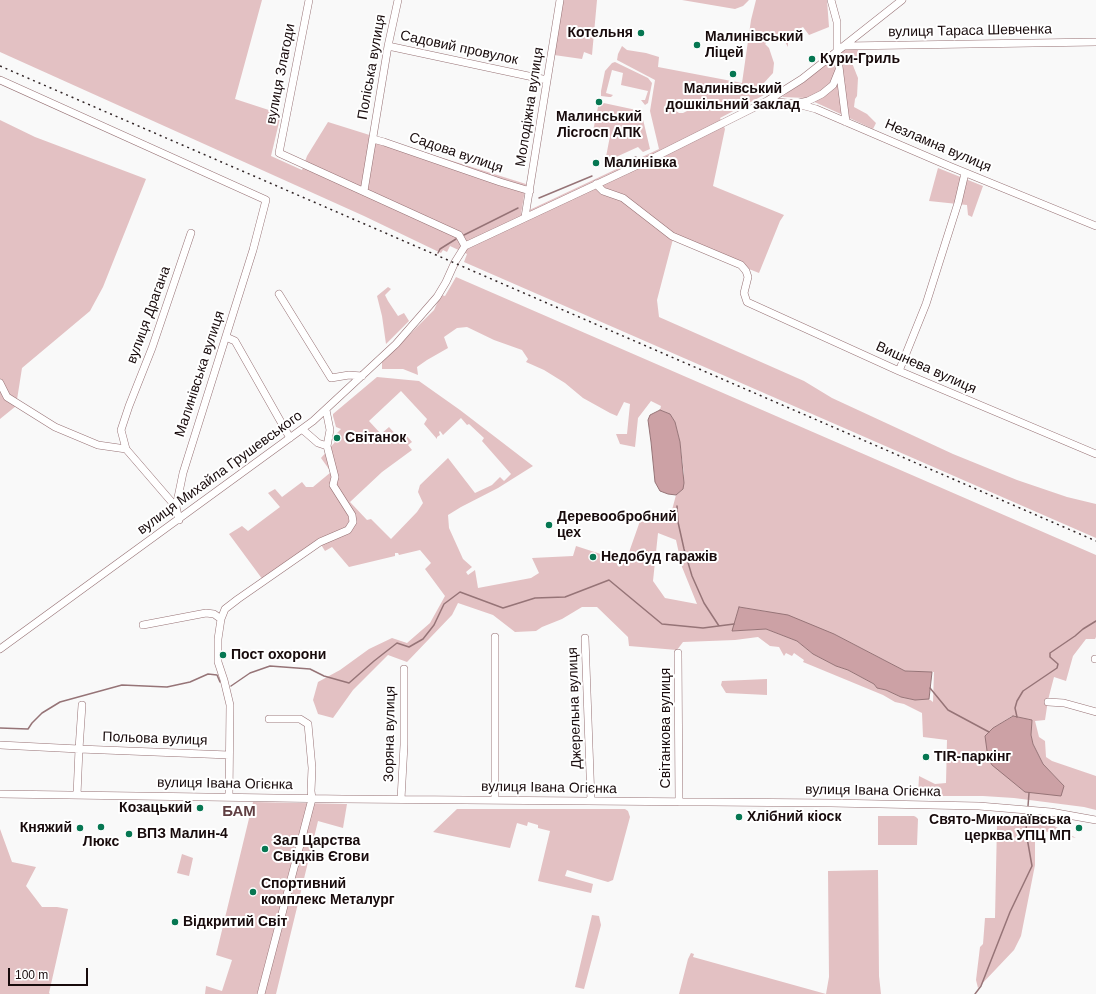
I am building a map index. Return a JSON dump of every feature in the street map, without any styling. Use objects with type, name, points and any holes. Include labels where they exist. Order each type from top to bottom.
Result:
[{"type":"street","name":"вулиця Злагоди","points":[[309,0],[279,152],[364,192]]},
{"type":"street","name":"Поліська вулиця","points":[[364,192],[388,46],[398,0]]},
{"type":"street","name":"Молодіжна вулиця","points":[[525,217],[560,0]]},
{"type":"street","points":[[831,0],[837,22],[837,51],[846,122]]},
{"type":"street","points":[[364,192],[459,235],[465,246],[657,156],[766,101],[802,79],[902,0]]},
{"type":"street","name":"вулиця Тараса Шевченка","points":[[844,46],[1096,42]]},
{"type":"street","name":"Садовий провулок","points":[[388,46],[547,80]]},
{"type":"street","points":[[797,104],[808,101],[822,94],[833,85],[839,70]]},
{"type":"street","name":"Малинівська вулиця","points":[[0,80],[266,200],[253,250],[183,472],[176,507]]},
{"type":"street","name":"Незламна вулиця","points":[[766,101],[797,104],[816,109],[965,173],[1096,226]]},
{"type":"street","name":"Садова вулиця","points":[[373,139],[500,182],[530,190]]},
{"type":"street","points":[[899,371],[932,287],[958,203],[965,173]]},
{"type":"street","name":"Вишнева вулиця","points":[[596,184],[603,191],[623,198],[672,236],[741,265],[746,271],[748,277],[744,292],[747,302],[899,371],[1096,454]]},
{"type":"street","name":"вулиця Драгана","points":[[126,449],[120,430],[152,348],[191,233]]},
{"type":"street","name":"вулиця Михайла Грушевського","points":[[0,649],[303,430],[396,344],[437,297],[465,246]]},
{"type":"street","points":[[279,294],[331,378],[349,375],[362,376]]},
{"type":"street","points":[[226,337],[235,340],[290,438]]},
{"type":"street","points":[[0,383],[6,397],[55,427],[98,445],[126,449],[176,507],[179,520]]},
{"type":"street","points":[[229,797],[230,705],[218,662],[218,639],[221,620],[225,609],[320,542],[348,530],[353,522],[352,515],[334,486],[335,477],[328,446],[330,430],[326,410]]},
{"type":"street","points":[[303,430],[318,443],[328,446]]},
{"type":"street","points":[[143,625],[206,612],[214,614],[221,620]]},
{"type":"street","points":[[495,637],[495,800]]},
{"type":"street","name":"Джерельна вулиця","points":[[585,638],[591,801]]},
{"type":"street","name":"Світанкова вулиця","points":[[678,654],[679,802]]},
{"type":"street","name":"Зоряна вулиця","points":[[402,799],[404,669]]},
{"type":"street","points":[[1048,702],[1064,703],[1096,712]]},
{"type":"street","points":[[77,795],[82,705]]},
{"type":"street","points":[[261,994],[312,798],[312,768],[308,724],[300,719],[269,718]]},
{"type":"street","name":"Польова вулиця","points":[[0,745],[229,755]]},
{"type":"street","name":"вулиця Івана Огієнка","points":[[0,794],[679,802],[831,802],[979,806],[1051,812],[1096,820]]},
{"type":"shaded area","points":[[0,0],[262,0],[235,99],[281,114],[271,156],[302,170],[307,156],[328,122],[526,184],[521,214],[659,149],[650,111],[655,80],[617,60],[622,46],[627,50],[659,57],[658,67],[742,83],[751,20],[756,0],[827,0],[829,27],[809,35],[803,27],[799,29],[801,33],[788,39],[788,47],[781,35],[773,37],[765,44],[769,48],[774,63],[773,73],[762,85],[764,95],[720,118],[725,129],[713,186],[784,215],[780,221],[759,273],[673,239],[657,300],[659,317],[804,381],[832,398],[953,454],[1017,480],[1067,497],[1096,504],[1096,538],[464,262],[467,254],[450,246],[447,252],[443,250],[441,253],[364,216],[0,52]],"holes":[[[677,102],[683,102],[687,108],[687,111],[679,113],[676,111]]]},
{"type":"shaded area","points":[[563,0],[597,0],[592,55],[584,52],[582,59],[554,55]]},
{"type":"shaded area","points":[[682,0],[749,0],[743,6],[735,9]]},
{"type":"shaded area","points":[[848,47],[858,50],[857,58],[852,63],[858,78],[857,96],[854,107],[867,114],[876,123],[873,129],[806,98],[782,97]]},
{"type":"shaded area","points":[[615,62],[648,78],[652,83],[648,103],[645,105],[641,100],[645,100],[648,91],[621,85],[623,73],[612,70],[606,93],[613,95],[611,97],[601,96],[605,71],[612,63]]},
{"type":"shaded area","points":[[599,102],[641,111],[650,149],[643,152],[638,147],[605,162],[610,136],[593,131]]},
{"type":"shaded area","points":[[0,120],[35,137],[146,179],[103,287],[90,311],[22,368],[16,406],[0,419]]},
{"type":"shaded area","points":[[938,168],[983,186],[972,217],[968,215],[967,205],[929,201]]},
{"type":"shaded area","points":[[456,277],[1096,555],[1096,637],[1095,639],[1086,639],[1073,656],[1066,681],[1054,677],[1045,720],[1035,721],[1039,737],[1045,741],[1046,757],[1052,761],[1096,776],[1096,810],[1084,807],[1014,798],[983,796],[918,796],[919,776],[935,784],[946,783],[947,740],[923,737],[922,713],[803,662],[804,660],[794,653],[792,656],[786,653],[784,656],[779,647],[770,646],[758,637],[735,640],[683,642],[677,650],[629,646],[628,637],[597,607],[582,607],[562,619],[536,631],[515,632],[493,615],[458,603],[452,615],[407,662],[388,655],[353,690],[333,718],[318,714],[313,700],[318,682],[340,670],[369,649],[392,638],[407,643],[430,623],[445,596],[425,569],[431,563],[420,550],[399,555],[398,553],[395,553],[395,556],[349,567],[332,547],[325,551],[320,543],[219,614],[222,609],[263,580],[229,534],[242,526],[248,531],[280,507],[268,493],[275,489],[282,497],[302,482],[306,487],[313,487],[331,472],[321,458],[335,442],[331,439],[341,429],[336,427],[333,414],[377,377],[419,381],[460,410],[533,466],[498,488],[448,515],[449,528],[463,559],[472,567],[466,572],[468,575],[475,570],[478,588],[531,578],[539,573],[532,558],[573,556],[576,546],[613,558],[619,567],[627,558],[640,521],[656,523],[672,510],[676,495],[683,489],[684,474],[680,442],[675,422],[670,414],[660,410],[661,406],[651,401],[638,418],[635,447],[620,444],[616,434],[627,434],[630,404],[624,402],[617,416],[610,413],[583,398],[565,383],[544,370],[526,362],[528,359],[522,350],[494,340],[467,327],[457,328],[444,337],[448,348],[417,367],[418,375],[403,369],[382,369],[382,362],[434,310],[441,295],[445,296]],"holes":[[[401,391],[427,419],[424,424],[437,439],[440,435],[440,431],[443,435],[461,418],[467,425],[469,424],[484,438],[482,441],[511,474],[504,481],[500,477],[492,485],[475,493],[448,458],[420,485],[418,492],[423,503],[417,512],[391,539],[371,519],[367,520],[350,502],[382,472],[412,450],[408,445],[412,442],[406,435],[400,439],[389,427],[381,434],[369,421]],[[658,533],[676,540],[682,567],[697,604],[665,598],[653,581]],[[739,607],[764,611],[834,634],[905,671],[934,672],[933,702],[929,699],[915,700],[901,697],[886,690],[877,688],[874,684],[848,670],[836,666],[813,654],[797,641],[766,629],[733,631]],[[1012,716],[1032,720],[1031,735],[1033,744],[1043,764],[1064,786],[1025,792],[1012,781],[985,736],[993,728]]]},
{"type":"shaded area","points":[[388,287],[391,289],[385,295],[388,301],[398,316],[404,313],[409,321],[386,344],[382,316],[377,296]]},
{"type":"shaded area","points":[[660,410],[670,414],[675,422],[680,442],[684,483],[683,489],[676,495],[660,491],[655,482],[648,420],[650,415]]},
{"type":"shaded area","points":[[739,607],[788,615],[834,634],[905,671],[932,672],[929,699],[915,700],[901,697],[886,690],[877,688],[874,684],[848,670],[836,666],[813,654],[797,641],[766,629],[732,631]]},
{"type":"shaded area","points":[[767,679],[767,695],[726,693],[721,685],[722,681]]},
{"type":"shaded area","points":[[1013,716],[1032,720],[1031,735],[1033,744],[1043,764],[1064,786],[1061,796],[1025,792],[992,765],[988,758],[985,736],[993,728]]},
{"type":"shaded area","points":[[253,802],[347,804],[343,828],[318,821],[276,994],[205,994],[206,986],[222,991],[232,960],[216,955]]},
{"type":"shaded area","points":[[457,809],[625,809],[628,811],[630,817],[613,880],[608,882],[567,870],[565,876],[593,884],[591,893],[538,881],[550,831],[538,828],[538,825],[528,822],[527,826],[517,823],[510,848],[433,832]]},
{"type":"shaded area","points":[[878,816],[916,817],[918,819],[917,845],[878,845]]},
{"type":"shaded area","points":[[957,817],[1038,817],[1076,838],[1035,829],[1035,865],[1021,936],[1014,950],[978,988],[976,980],[980,947],[983,944],[985,918],[995,918],[997,824],[954,822]]},
{"type":"shaded area","points":[[0,829],[12,862],[36,867],[26,886],[42,907],[68,909],[50,994],[0,994]]},
{"type":"shaded area","points":[[182,854],[193,858],[189,876],[177,873]]},
{"type":"shaded area","points":[[878,870],[879,976],[881,994],[826,994],[829,977],[828,871]]},
{"type":"shaded area","points":[[592,915],[599,916],[601,925],[584,989],[575,987]]},
{"type":"shaded area","points":[[691,953],[694,954],[693,957],[826,994],[679,994]]},
{"type":"waterway","points":[[612,167],[636,157]]},
{"type":"waterway","points":[[539,198],[592,176]]},
{"type":"waterway","points":[[464,235],[518,208]]},
{"type":"waterway","points":[[438,253],[440,249],[456,239]]},
{"type":"waterway","points":[[677,506],[678,522],[692,576],[704,603],[719,626]]},
{"type":"waterway","points":[[231,686],[250,673],[270,666],[310,669],[324,676],[349,683],[397,643],[409,647],[423,639],[434,625],[444,604],[460,592],[503,608],[535,598],[565,597],[609,580],[662,624],[703,628],[734,624]]},
{"type":"waterway","points":[[1017,717],[1015,708],[1023,691],[1057,668],[1058,664],[1050,657],[1050,653],[1096,621]]},
{"type":"waterway","points":[[0,728],[28,729],[42,713],[60,702],[122,685],[167,687],[190,682],[208,674],[217,675],[220,682]]},
{"type":"waterway","points":[[930,688],[948,710],[989,732]]},
{"type":"waterway","points":[[1028,806],[1029,793]]},
{"type":"waterway","points":[[975,994],[981,986],[1010,912],[1032,866],[1026,832],[1027,815]]},
{"type":"railway","points":[[0,66],[1096,541]]},
{"type":"place","name":"Котельня","points":[[641,33]]},
{"type":"place","name":"Малинівський Ліцей","points":[[697,45]]},
{"type":"place","name":"Кури-Гриль","points":[[812,59]]},
{"type":"place","name":"Малинівський дошкільний заклад","points":[[733,74]]},
{"type":"place","name":"Малинський Лісгосп АПК","points":[[599,102]]},
{"type":"place","name":"Малинівка","points":[[596,163]]},
{"type":"place","name":"Світанок","points":[[337,438]]},
{"type":"place","name":"Деревообробний цех","points":[[549,525]]},
{"type":"place","name":"Недобуд гаражів","points":[[593,557]]},
{"type":"place","name":"Пост охорони","points":[[223,655]]},
{"type":"place","name":"TIR-паркінг","points":[[926,757]]},
{"type":"place","name":"Козацький","points":[[200,808]]},
{"type":"place","name":"Хлібний кіоск","points":[[739,817]]},
{"type":"place","name":"Люкс","points":[[101,827]]},
{"type":"place","name":"Княжий","points":[[80,828]]},
{"type":"place","name":"Свято-Миколаївська церква УПЦ МП","points":[[1079,828]]},
{"type":"place","name":"ВПЗ Малин-4","points":[[129,834]]},
{"type":"place","name":"Зал Царства Свідків Єгови","points":[[265,849]]},
{"type":"place","name":"Спортивний комплекс Металург","points":[[253,892]]},
{"type":"place","name":"Відкритий Світ","points":[[175,922]]},
{"type":"district","name":"БАМ","points":[[239,812]]}]
